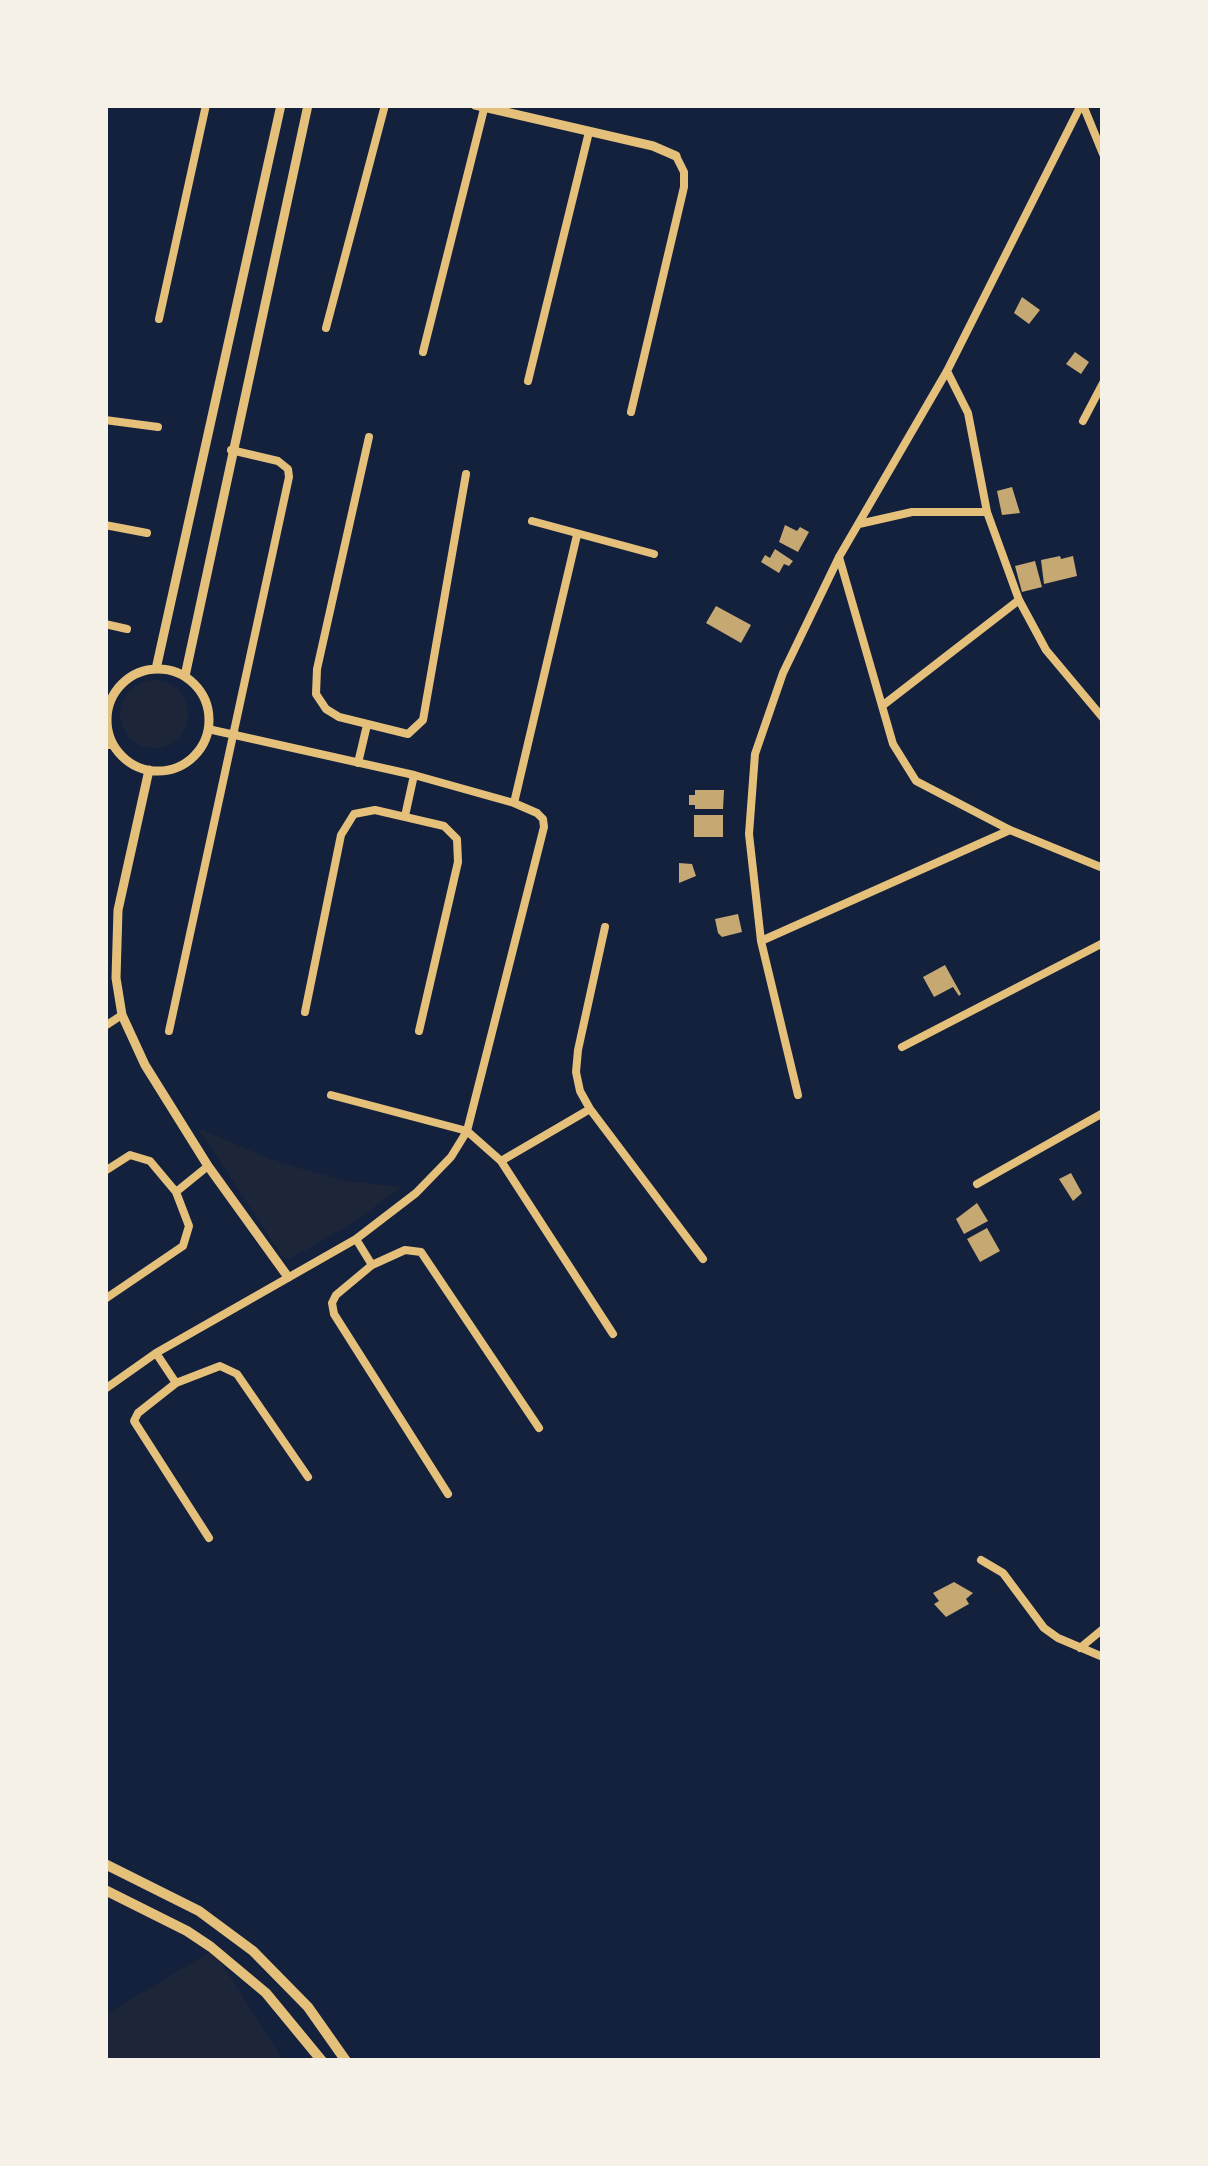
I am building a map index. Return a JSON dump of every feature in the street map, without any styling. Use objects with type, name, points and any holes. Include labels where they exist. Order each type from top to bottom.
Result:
[{"type":"main road","points":[[105,1864],[199,1911],[253,1951],[308,2007],[345,2061]]},
{"type":"main road","points":[[105,1890],[212,1946],[266,1993],[322,2061]]},
{"type":"street","points":[[159,320],[206,105]]},
{"type":"street","points":[[156,669],[281,105]]},
{"type":"street","points":[[185,676],[308,105]]},
{"type":"street","points":[[326,328],[385,105]]},
{"type":"street","points":[[1082,105],[1103,154]]},
{"type":"street","points":[[798,1095],[761,941],[749,834],[755,754],[783,673],[839,557],[947,371],[1082,105]]},
{"type":"street","points":[[423,352],[481,106],[653,146],[676,156],[684,172],[684,187],[632,412]]},
{"type":"street","points":[[528,380],[589,132]]},
{"type":"street","points":[[947,371],[968,413],[987,512],[1018,600],[1046,650],[1103,718]]},
{"type":"street","points":[[1083,421],[1103,383]]},
{"type":"street","points":[[105,420],[158,427]]},
{"type":"street","points":[[369,437],[316,681],[316,694],[326,709],[367,725],[408,734],[423,720],[466,474]]},
{"type":"street","points":[[169,1031],[289,477],[278,460],[231,450]]},
{"type":"street","points":[[858,524],[912,512],[987,512]]},
{"type":"street","points":[[532,521],[654,554]]},
{"type":"street","points":[[105,525],[147,533]]},
{"type":"street","points":[[514,803],[577,535]]},
{"type":"street","points":[[839,557],[893,744],[916,781],[1010,830],[1103,868]]},
{"type":"street","points":[[882,706],[1018,600]]},
{"type":"street","points":[[105,624],[126,628]]},
{"type":"street","points":[[156,669],[185,676],[200,690],[208,709],[203,745],[192,758],[179,766],[149,770],[110,747],[106,726],[110,694],[130,678],[156,669]]},
{"type":"street","points":[[358,762],[367,725]]},
{"type":"street","points":[[105,1388],[156,1354],[356,1239],[416,1194],[451,1157],[468,1131],[544,827],[536,813],[514,803],[358,762],[208,729]]},
{"type":"street","points":[[149,770],[118,910],[116,978],[122,1015],[144,1065],[208,1166],[288,1277]]},
{"type":"street","points":[[405,816],[414,776]]},
{"type":"street","points":[[305,1012],[336,851],[345,824],[363,810],[405,816],[444,826],[458,839],[460,850],[419,1031]]},
{"type":"street","points":[[761,941],[1010,830]]},
{"type":"street","points":[[605,927],[576,1072],[580,1091],[703,1259]]},
{"type":"street","points":[[902,1047],[1103,942]]},
{"type":"street","points":[[105,1026],[122,1015]]},
{"type":"street","points":[[332,1095],[468,1131],[501,1161],[613,1334]]},
{"type":"street","points":[[501,1161],[590,1109]]},
{"type":"street","points":[[977,1184],[1103,1114]]},
{"type":"street","points":[[105,1171],[130,1154],[159,1168],[176,1192],[189,1226],[182,1246],[105,1299]]},
{"type":"street","points":[[176,1192],[208,1166]]},
{"type":"street","points":[[356,1239],[372,1265]]},
{"type":"street","points":[[448,1494],[334,1314],[332,1303],[336,1295],[372,1265],[405,1250],[421,1252],[539,1428]]},
{"type":"street","points":[[156,1354],[176,1383]]},
{"type":"street","points":[[209,1538],[134,1421],[138,1413],[176,1383],[220,1366],[237,1374],[308,1477]]},
{"type":"street","points":[[981,1560],[1004,1573],[1044,1628],[1103,1658]]},
{"type":"street","points":[[1080,1648],[1103,1629]]},
{"type":"shaded area","points":[[154,680],[167,682],[178,690],[186,701],[186,727],[178,738],[167,746],[154,748],[141,746],[130,738],[122,727],[120,714],[122,701],[130,690],[141,682]]},
{"type":"shaded area","points":[[198,1128],[302,1169],[346,1181],[402,1187],[346,1227],[289,1259],[282,1256]]},
{"type":"shaded area","points":[[213,1950],[284,2061],[105,2061],[105,2015]]},
{"type":"building","points":[[1022,297],[1040,310],[1029,324],[1014,313]]},
{"type":"building","points":[[1075,352],[1089,362],[1081,374],[1066,364]]},
{"type":"building","points":[[1012,487],[1020,513],[1002,515],[997,491]]},
{"type":"building","points":[[785,525],[809,532],[798,552],[779,542]]},
{"type":"building","points":[[775,549],[793,561],[789,566],[784,564],[779,573],[761,562],[765,555],[770,558]]},
{"type":"building","points":[[1073,556],[1077,576],[1044,584],[1041,560]]},
{"type":"building","points":[[1035,561],[1042,587],[1022,592],[1015,566]]},
{"type":"building","points":[[716,606],[751,625],[741,643],[706,623]]},
{"type":"building","points":[[695,790],[724,790],[723,809],[695,809],[695,805],[689,805],[689,795],[695,795]]},
{"type":"building","points":[[694,815],[723,815],[723,837],[694,837]]},
{"type":"building","points":[[679,863],[692,864],[696,876],[679,883]]},
{"type":"building","points":[[738,914],[742,932],[722,937],[715,919]]},
{"type":"building","points":[[945,965],[959,996],[953,987],[934,997],[923,977]]},
{"type":"building","points":[[1071,1173],[1082,1193],[1073,1201],[1059,1179]]},
{"type":"building","points":[[977,1203],[988,1221],[964,1234],[956,1219]]},
{"type":"building","points":[[987,1228],[1000,1251],[980,1262],[967,1239]]},
{"type":"building","points":[[954,1582],[973,1593],[966,1599],[969,1604],[946,1617],[934,1604],[939,1601],[933,1593]]}]
